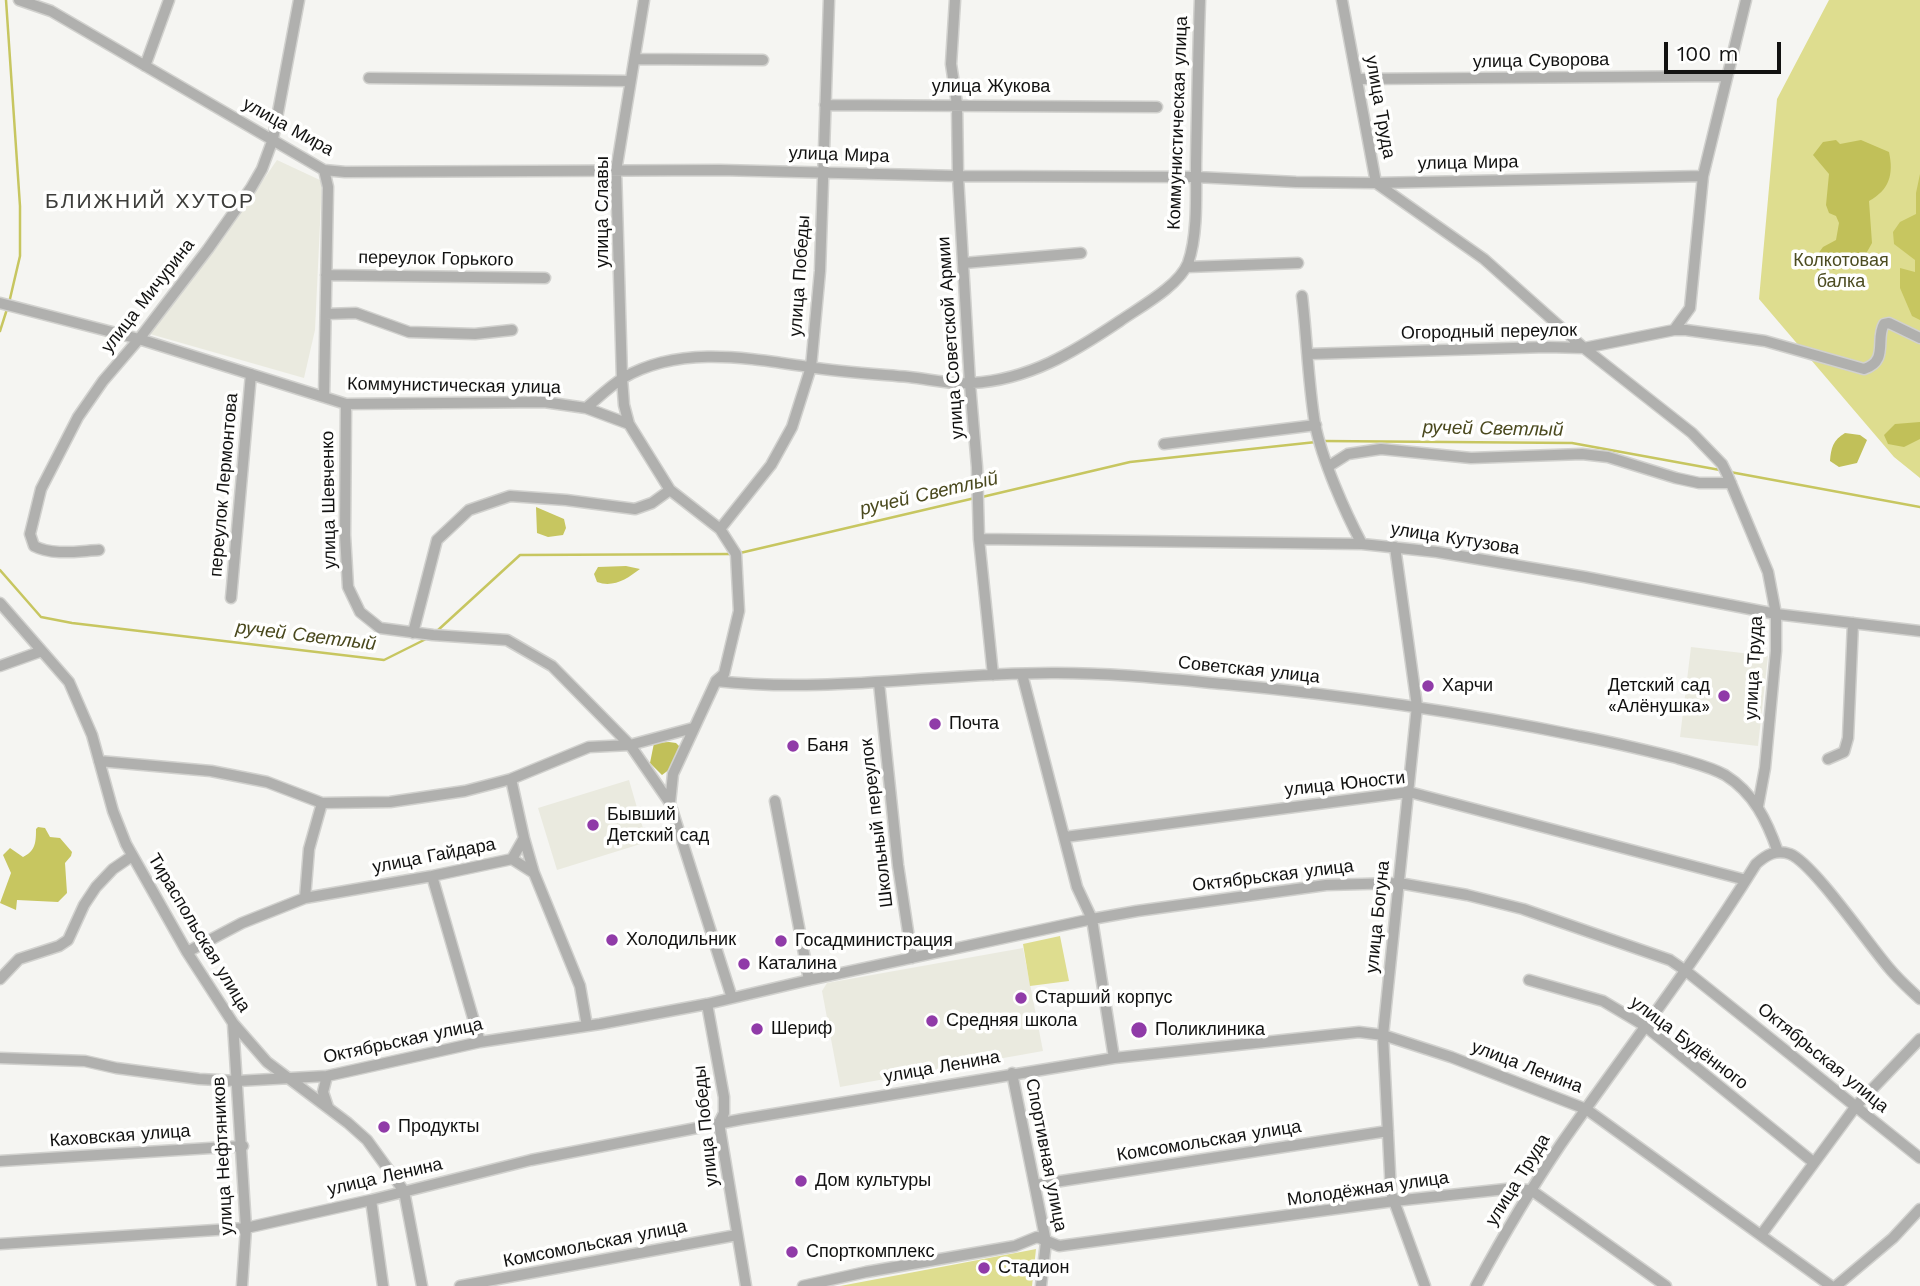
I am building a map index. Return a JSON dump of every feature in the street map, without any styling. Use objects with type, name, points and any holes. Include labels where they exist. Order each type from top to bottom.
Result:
[{"type":"street","name":"улица Мира","points":[[19,0],[50,5],[145,66],[324,170],[823,172],[958,176],[1196,177],[1376,183],[1703,176]]},
{"type":"street","points":[[145,66],[169,0]]},
{"type":"street","name":"улица Мичурина","points":[[99,550],[69,552],[34,546],[32,526],[45,477],[78,417],[103,381],[139,339],[251,188],[273,139],[299,0]]},
{"type":"street","name":"улица Славы","points":[[629,424],[622,379],[616,171],[644,0]]},
{"type":"street","name":"улица Победы","points":[[720,529],[771,465],[792,427],[811,367],[820,271],[829,0]]},
{"type":"street","name":"улица Советской Армии","points":[[955,0],[951,64],[957,104],[958,176],[977,467],[979,538],[993,675]]},
{"type":"street","name":"Коммунистическая улица","points":[[1187,267],[1191,251],[1196,177],[1199,0]]},
{"type":"street","name":"улица Труда","points":[[1342,0],[1376,183],[1483,259],[1584,348],[1692,433],[1727,474],[1768,572],[1776,614],[1776,651],[1765,768],[1758,806]]},
{"type":"street","points":[[1674,330],[1690,308],[1703,176],[1746,0]]},
{"type":"street","points":[[635,59],[763,60]]},
{"type":"street","name":"улица Суворова","points":[[1357,79],[1726,76]]},
{"type":"street","points":[[369,78],[630,81]]},
{"type":"street","name":"улица Жукова","points":[[825,105],[1157,107]]},
{"type":"street","points":[[324,170],[328,187],[324,397]]},
{"type":"street","points":[[964,263],[1081,253]]},
{"type":"street","points":[[586,408],[622,379],[651,366],[682,359],[715,356],[762,359],[970,384],[1032,372],[1069,355],[1157,296],[1187,267],[1298,263]]},
{"type":"street","name":"переулок Горького","points":[[326,275],[545,278]]},
{"type":"street","points":[[1302,296],[1316,425],[1329,466],[1362,544]]},
{"type":"street","name":"Коммунистическая улица","points":[[0,303],[139,339],[346,404],[544,402],[586,408],[629,424]]},
{"type":"street","points":[[326,314],[356,313],[409,332],[475,334],[512,330]]},
{"type":"street","name":"Огородный переулок","points":[[1309,354],[1584,348],[1674,330],[1765,341],[1864,369],[1873,365],[1881,349],[1881,328],[1884,324],[1889,323],[1920,338]]},
{"type":"street","name":"переулок Лермонтова","points":[[231,598],[251,374]]},
{"type":"street","name":"улица Шевченко","points":[[346,404],[345,536],[348,587],[360,612],[380,628],[508,640],[552,666],[630,745]]},
{"type":"street","points":[[629,424],[670,490],[720,529],[736,554],[739,611],[724,674],[716,681],[673,774],[670,803]]},
{"type":"street","points":[[1164,444],[1316,425]]},
{"type":"street","points":[[1329,466],[1348,454],[1381,449],[1471,458],[1581,454],[1608,457],[1688,481],[1727,474]]},
{"type":"street","points":[[413,633],[437,540],[469,510],[510,496],[635,509],[652,503],[670,490]]},
{"type":"street","name":"улица Кутузова","points":[[979,538],[1362,544],[1395,547],[1585,577],[1776,614],[1920,631]]},
{"type":"street","name":"улица Богуна","points":[[1395,547],[1417,706],[1383,1035],[1391,1192],[1425,1286]]},
{"type":"street","name":"Тираспольская улица","points":[[0,603],[69,682],[92,735],[113,811],[132,856],[187,952],[233,1023],[267,1062],[367,1140],[404,1191],[422,1286]]},
{"type":"street","points":[[1828,759],[1838,756],[1846,745],[1853,623]]},
{"type":"street","points":[[0,666],[42,651]]},
{"type":"street","points":[[1022,674],[1077,887],[1092,919],[1114,1058]]},
{"type":"street","name":"Советская улица","points":[[716,681],[764,685],[879,683],[1022,674],[1119,675],[1265,688],[1417,706],[1632,746],[1691,762],[1723,774],[1744,790],[1758,806]]},
{"type":"street","name":"Школьный переулок","points":[[879,683],[898,865],[912,958]]},
{"type":"street","points":[[99,761],[211,771],[267,782],[322,803],[390,802],[465,791],[511,779],[589,747],[630,745],[693,728]]},
{"type":"street","points":[[630,745],[670,803],[732,998]]},
{"type":"street","points":[[511,779],[534,873],[580,986],[587,1026]]},
{"type":"street","name":"улица Юности","points":[[1065,836],[1409,792],[1746,880]]},
{"type":"street","points":[[775,801],[809,980]]},
{"type":"street","points":[[305,898],[309,849],[322,803]]},
{"type":"street","points":[[1758,806],[1778,852],[1790,854],[1816,877],[1890,969],[1920,999]]},
{"type":"street","points":[[512,859],[524,838]]},
{"type":"street","name":"улица Труда","points":[[1476,1286],[1531,1190],[1686,971],[1756,864],[1766,855],[1778,852]]},
{"type":"street","points":[[0,979],[19,959],[59,946],[68,940],[84,905],[96,887],[113,869],[132,856]]},
{"type":"street","name":"улица Гайдара","points":[[187,952],[242,923],[305,898],[512,859],[534,873]]},
{"type":"street","points":[[432,876],[480,1042]]},
{"type":"street","name":"Октябрьская улица","points":[[0,1058],[85,1062],[176,1076],[237,1081],[327,1076],[480,1042],[707,1004],[1092,919],[1326,885],[1399,883],[1467,895],[1523,909],[1670,960],[1920,1158]]},
{"type":"street","name":"улица Будённого","points":[[1529,980],[1603,1001],[1645,1026],[1813,1162]]},
{"type":"street","name":"улица Победы","points":[[707,1004],[724,1097],[724,1112],[719,1123],[746,1286]]},
{"type":"street","name":"улица Нефтяников","points":[[233,1023],[243,1146],[246,1227],[242,1286]]},
{"type":"street","name":"улица Ленина","points":[[0,1244],[246,1227],[371,1200],[531,1160],[719,1123],[1114,1058],[1338,1032],[1359,1032],[1383,1035],[1451,1057],[1586,1109],[1834,1286]]},
{"type":"street","points":[[1761,1235],[1856,1106],[1920,1039]]},
{"type":"street","name":"Спортивная улица","points":[[1012,1073],[1046,1242],[1041,1286]]},
{"type":"street","points":[[327,1076],[323,1093],[329,1109]]},
{"type":"street","name":"Комсомольская улица","points":[[1035,1185],[1388,1131]]},
{"type":"street","name":"Каховская улица","points":[[0,1161],[243,1146]]},
{"type":"street","name":"Молодёжная улица","points":[[803,1286],[1015,1246],[1037,1237],[1059,1246],[1394,1201],[1506,1189],[1531,1190]]},
{"type":"street","points":[[1531,1190],[1667,1286]]},
{"type":"street","points":[[371,1200],[383,1286]]},
{"type":"street","points":[[1834,1286],[1893,1238],[1920,1209]]},
{"type":"street","name":"Комсомольская улица","points":[[460,1286],[737,1236]]},
{"type":"shaded area","points":[[1836,140],[1840,144],[1861,140],[1889,152],[1890,175],[1881,192],[1869,201],[1872,243],[1862,261],[1834,270],[1817,270],[1815,258],[1823,247],[1836,240],[1839,223],[1836,216],[1829,213],[1826,205],[1829,174],[1813,155],[1823,142]]},
{"type":"shaded area","points":[[277,160],[322,181],[315,330],[304,378],[150,334],[216,248]]},
{"type":"shaded area","points":[[1920,174],[1920,320],[1912,316],[1900,288],[1900,268],[1915,272],[1915,260],[1894,244],[1893,232],[1900,222],[1916,214]]},
{"type":"shaded area","points":[[1920,422],[1920,439],[1904,447],[1888,444],[1884,435],[1895,424]]},
{"type":"shaded area","points":[[1845,433],[1860,435],[1867,440],[1857,463],[1839,467],[1830,461],[1831,452],[1835,442]]},
{"type":"shaded area","points":[[536,507],[564,519],[566,528],[563,535],[548,537],[537,533]]},
{"type":"shaded area","points":[[626,566],[640,569],[614,583],[597,582],[594,574],[598,567]]},
{"type":"shaded area","name":"Детский сад «Алёнушка»","points":[[1691,647],[1768,656],[1758,746],[1680,737]]},
{"type":"shaded area","points":[[669,742],[680,747],[670,769],[662,775],[650,763],[654,743]]},
{"type":"shaded area","name":"Бывший Детский сад","points":[[629,780],[647,842],[557,870],[538,808]]},
{"type":"shaded area","points":[[38,827],[45,828],[50,837],[60,838],[72,852],[65,863],[67,893],[58,902],[17,900],[16,910],[0,903],[11,873],[3,855],[10,848],[23,857],[31,852]]},
{"type":"shaded area","name":"Средняя школа","points":[[1023,948],[1043,1051],[840,1087],[822,991],[827,983]]},
{"type":"green space","name":"Колкотовая балка","points":[[1829,0],[1920,0],[1920,478],[1894,457],[1759,299],[1777,99]]},
{"type":"green space","points":[[1060,936],[1069,981],[1030,986],[1023,944]]},
{"type":"green space","name":"Стадион","points":[[1036,1249],[1032,1286],[840,1286],[1026,1251]]},
{"type":"waterway","name":"ручей Светлый","points":[[6,0],[20,206],[20,256],[9,303]]},
{"type":"waterway","name":"ручей Светлый","points":[[0,331],[7,309]]},
{"type":"waterway","name":"ручей Светлый","points":[[1323,441],[1572,443],[1720,470]]},
{"type":"waterway","name":"ручей Светлый","points":[[982,497],[1130,462],[1316,442]]},
{"type":"waterway","name":"ручей Светлый","points":[[1730,472],[1920,507]]},
{"type":"waterway","name":"ручей Светлый","points":[[740,553],[975,498]]},
{"type":"waterway","name":"ручей Светлый","points":[[437,631],[520,555],[733,554]]},
{"type":"waterway","name":"ручей Светлый","points":[[0,570],[41,617],[72,623],[384,660],[426,639]]},
{"type":"place","name":"Харчи","points":[[1428,686]]},
{"type":"place","name":"Детский сад «Алёнушка»","points":[[1724,696]]},
{"type":"place","name":"Почта","points":[[935,724]]},
{"type":"place","name":"Баня","points":[[793,746]]},
{"type":"place","name":"Бывший Детский сад","points":[[593,825]]},
{"type":"place","name":"Холодильник","points":[[612,940]]},
{"type":"place","name":"Госадминистрация","points":[[781,941]]},
{"type":"place","name":"Каталина","points":[[744,964]]},
{"type":"place","name":"Старший корпус","points":[[1021,998]]},
{"type":"place","name":"Средняя школа","points":[[932,1021]]},
{"type":"place","name":"Шериф","points":[[757,1029]]},
{"type":"place","name":"Поликлиника","points":[[1139,1030]]},
{"type":"place","name":"Продукты","points":[[384,1127]]},
{"type":"place","name":"Дом культуры","points":[[801,1181]]},
{"type":"place","name":"Спорткомплекс","points":[[792,1252]]},
{"type":"place","name":"Стадион","points":[[984,1268]]},
{"type":"district","name":"БЛИЖНИЙ ХУТОР","points":[[150,202]]}]
